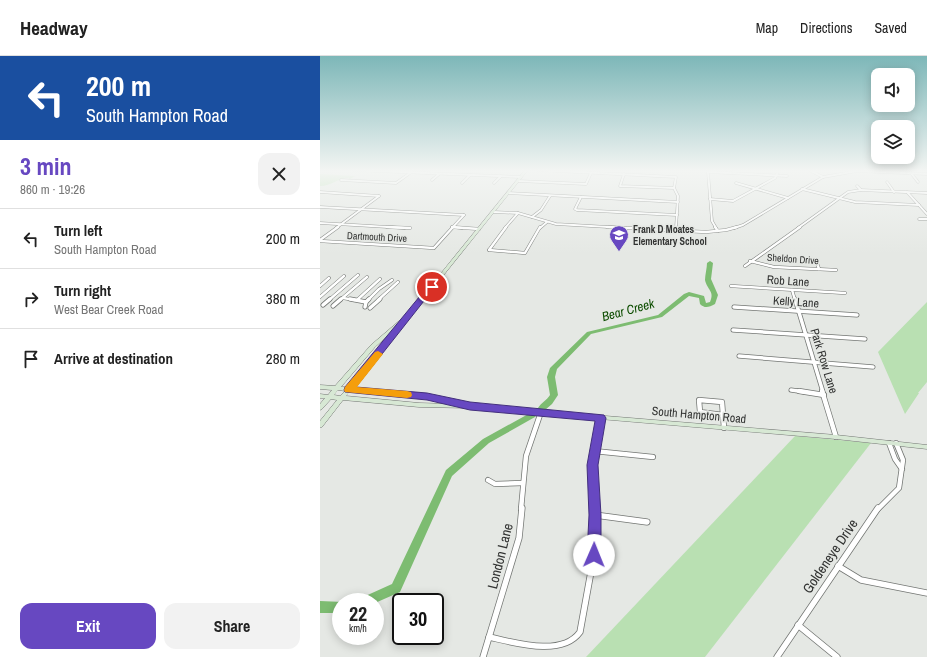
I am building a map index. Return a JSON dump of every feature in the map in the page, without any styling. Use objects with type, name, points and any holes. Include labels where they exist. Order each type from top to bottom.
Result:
[{"type":"main road","points":[[320,424],[504,198]]},
{"type":"main road","points":[[320,408],[373,346],[411,313]]},
{"type":"main road","name":"South Hampton Road","points":[[320,387],[424,396],[470,406]]},
{"type":"main road","name":"South Hampton Road","points":[[320,396],[420,405],[470,406],[836,437],[927,447]]},
{"type":"street","points":[[320,241],[376,198]]},
{"type":"street","points":[[532,216],[541,210],[549,198]]},
{"type":"street","points":[[580,198],[575,209],[577,210],[677,215]]},
{"type":"street","points":[[601,198],[678,202]]},
{"type":"street","points":[[676,230],[678,198]]},
{"type":"street","points":[[718,231],[712,221],[710,199],[733,201],[738,198]]},
{"type":"street","points":[[494,212],[518,213],[556,224],[718,231],[743,226],[788,198]]},
{"type":"street","points":[[837,198],[856,202],[919,205]]},
{"type":"street","points":[[745,266],[837,198]]},
{"type":"street","points":[[913,198],[927,214]]},
{"type":"street","points":[[320,207],[464,215],[451,228]]},
{"type":"street","points":[[518,213],[510,221],[489,250],[526,253],[540,227],[547,222]]},
{"type":"street","points":[[919,219],[927,219]]},
{"type":"street","points":[[320,223],[410,228]]},
{"type":"street","points":[[451,228],[478,230]]},
{"type":"street","name":"Dartmouth Drive","points":[[320,241],[434,248],[451,228]]},
{"type":"street","name":"Sheldon Drive","points":[[750,261],[774,267],[836,270]]},
{"type":"street","points":[[817,263],[819,269]]},
{"type":"street","points":[[320,296],[344,276]]},
{"type":"street","points":[[323,305],[358,276]]},
{"type":"street","points":[[333,306],[367,277]]},
{"type":"street","points":[[320,286],[329,278]]},
{"type":"street","points":[[356,300],[380,279]]},
{"type":"street","points":[[365,307],[366,302],[379,289],[392,280]]},
{"type":"street","points":[[370,308],[398,282]]},
{"type":"street","name":"Rob Lane","points":[[731,286],[845,294]]},
{"type":"street","name":"Park Row Lane","points":[[792,290],[836,437]]},
{"type":"street","points":[[343,298],[366,302]]},
{"type":"street","name":"Kelly Lane","points":[[734,307],[857,315]]},
{"type":"street","points":[[733,330],[865,339]]},
{"type":"street","points":[[739,356],[873,367]]},
{"type":"street","points":[[791,390],[824,395]]},
{"type":"street","points":[[723,415],[700,412],[699,400],[722,402],[723,415],[724,428]]},
{"type":"street","name":"London Lane","points":[[483,657],[519,538],[522,517],[523,483],[526,456],[541,412]]},
{"type":"street","points":[[489,637],[556,649],[567,645],[576,639],[582,627],[594,555],[595,515],[593,465],[601,418]]},
{"type":"street","points":[[889,443],[895,459],[902,470]]},
{"type":"street","name":"Goldeneye Drive","points":[[777,657],[879,507],[899,488],[903,460],[896,443]]},
{"type":"street","points":[[594,452],[653,457]]},
{"type":"street","points":[[488,480],[495,484],[523,483]]},
{"type":"street","points":[[595,515],[647,522]]},
{"type":"street","points":[[838,566],[861,580],[927,593]]},
{"type":"street","points":[[798,625],[837,657]]},
{"type":"green space","points":[[927,302],[927,382],[905,414],[878,352]]},
{"type":"green space","points":[[795,436],[871,443],[705,657],[586,657]]},
{"type":"waterway","name":"Bear Creek","points":[[542,408],[554,395],[551,377],[554,368],[589,333],[660,316],[689,294],[702,297],[703,304],[707,306],[713,303],[715,293],[710,286],[708,279],[710,263]]},
{"type":"waterway","name":"Bear Creek","points":[[384,593],[396,588],[449,473],[486,441],[532,415]]},
{"type":"waterway","name":"Bear Creek","points":[[320,607],[332,607]]},
{"type":"slow traffic","points":[[378,354],[349,390],[407,395]]},
{"type":"place","name":"Frank D Moates Elementary School","points":[[619,252]]},
{"type":"route","points":[[432,287],[349,390],[407,394],[436,398],[470,406],[601,418],[593,465],[595,515],[594,555]]}]
